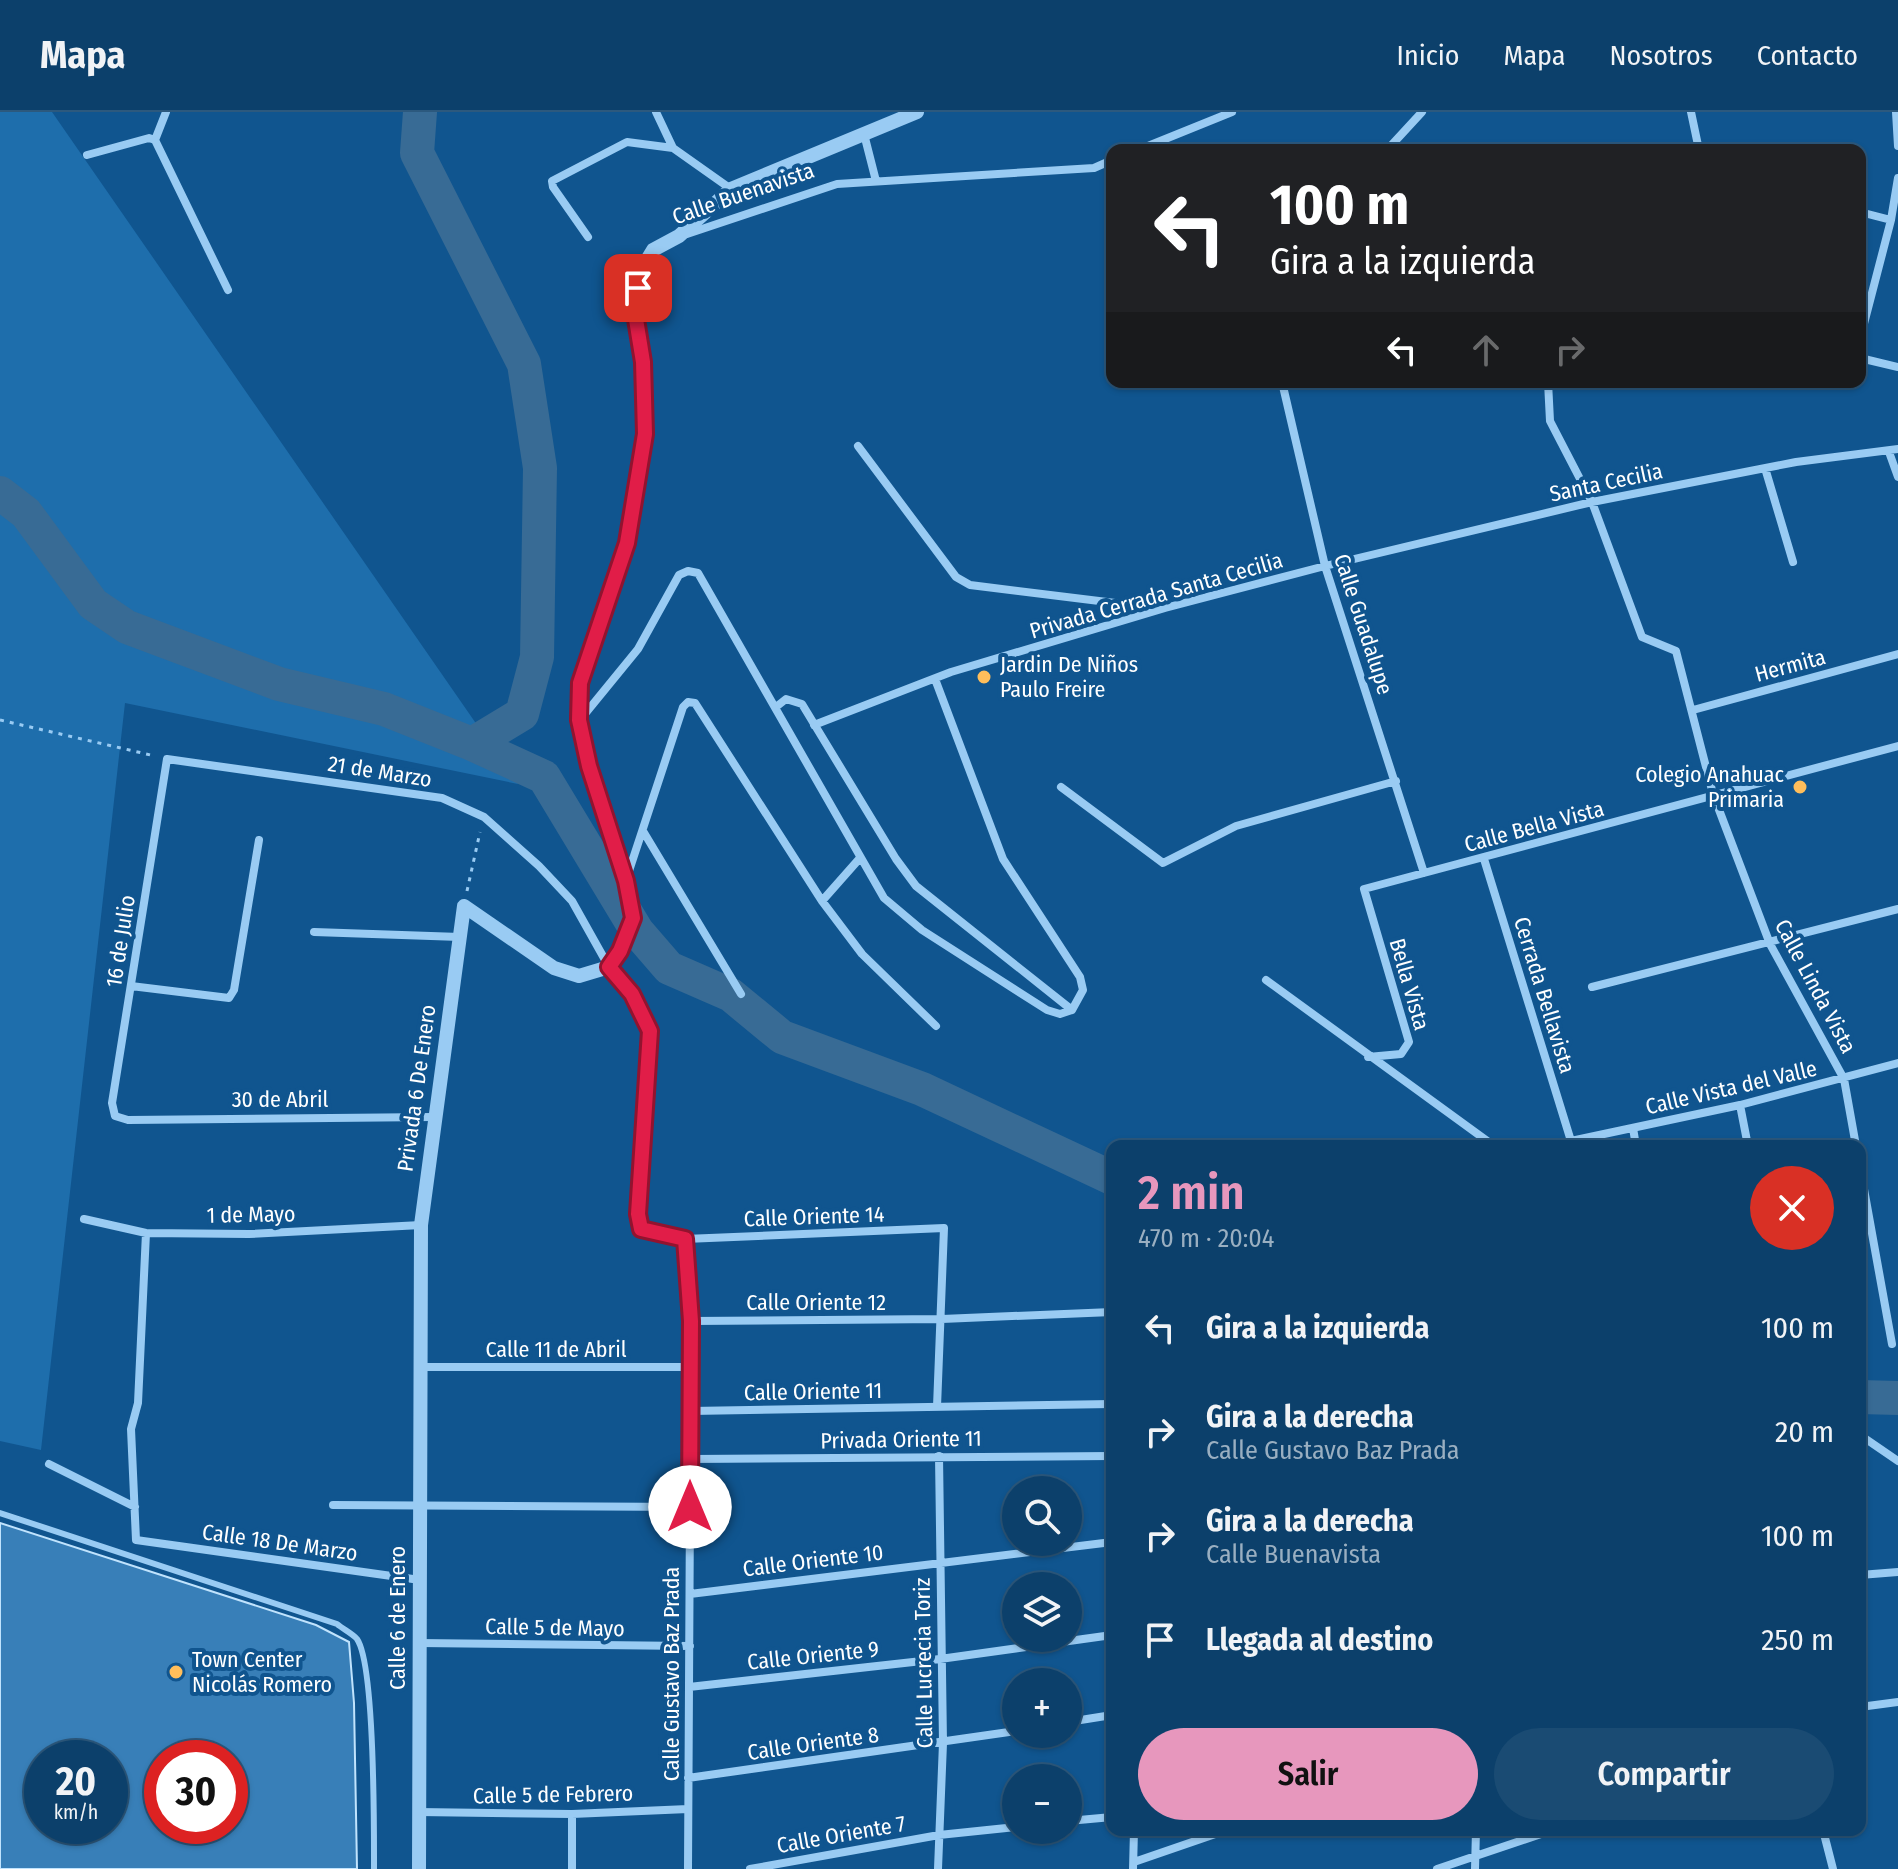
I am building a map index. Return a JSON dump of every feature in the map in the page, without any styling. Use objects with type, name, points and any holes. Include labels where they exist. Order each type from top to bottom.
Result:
[{"type":"street","points":[[155,140],[166,112]]},
{"type":"street","points":[[656,112],[673,148]]},
{"type":"street","points":[[679,236],[731,189],[917,112]]},
{"type":"street","points":[[1153,144],[1232,112]]},
{"type":"street","points":[[1393,144],[1422,112]]},
{"type":"street","points":[[1691,112],[1698,144]]},
{"type":"street","points":[[1896,112],[1898,146]]},
{"type":"street","points":[[864,134],[876,181]]},
{"type":"street","points":[[87,155],[149,138],[155,140],[228,290]]},
{"type":"street","points":[[588,237],[553,187],[552,181],[627,142],[673,148],[731,189]]},
{"type":"street","name":"Calle Buenavista","points":[[609,967],[633,918],[626,881],[601,810],[579,720],[580,683],[627,543],[645,434],[643,362],[634,307],[641,270],[653,250],[679,236],[837,184],[1094,168],[1106,163]]},
{"type":"street","points":[[1866,316],[1891,220],[1898,178]]},
{"type":"street","points":[[1866,214],[1891,220]]},
{"type":"street","points":[[1866,359],[1898,367]]},
{"type":"street","name":"Calle Guadalupe","points":[[1283,388],[1325,566],[1424,873]]},
{"type":"street","points":[[1548,388],[1550,421],[1592,502]]},
{"type":"street","points":[[858,446],[956,577],[970,585],[1118,606],[1165,608]]},
{"type":"street","points":[[1893,451],[1898,477]]},
{"type":"street","name":"Santa Cecilia","points":[[1325,566],[1592,502],[1765,468],[1893,451]]},
{"type":"street","points":[[1765,468],[1793,562]]},
{"type":"street","name":"Calle Linda Vista","points":[[1592,502],[1642,637],[1676,651],[1713,794],[1770,944],[1844,1079],[1855,1140]]},
{"type":"street","name":"Privada Cerrada Santa Cecilia","points":[[814,725],[951,672],[1165,608],[1325,566]]},
{"type":"street","points":[[579,720],[638,649],[679,575],[688,571],[698,573],[884,898],[902,916],[1047,1010],[1060,1014],[1072,1010],[1083,990],[1080,977],[1003,859],[935,679]]},
{"type":"street","name":"Hermita","points":[[1693,710],[1898,654]]},
{"type":"street","points":[[776,707],[786,699],[802,704],[916,886],[1072,1010]]},
{"type":"street","points":[[626,881],[683,707],[688,702],[695,703],[822,901],[862,954],[936,1026]]},
{"type":"street","name":"Calle Bella Vista","points":[[1364,889],[1898,746]]},
{"type":"street","name":"21 de Marzo","points":[[167,759],[442,798],[484,817],[539,866],[572,901],[609,967]]},
{"type":"street","name":"16 de Julio","points":[[128,1120],[115,1116],[112,1103],[167,759]]},
{"type":"street","points":[[1061,787],[1163,863],[1236,826],[1396,781]]},
{"type":"street","points":[[643,831],[741,994]]},
{"type":"street","points":[[131,986],[229,998],[234,990],[259,840]]},
{"type":"street","points":[[822,901],[860,858]]},
{"type":"street","name":"Cerrada Bellavista","points":[[1484,859],[1571,1140]]},
{"type":"street","name":"Bella Vista","points":[[1364,889],[1409,1042],[1401,1054],[1368,1057]]},
{"type":"street","points":[[464,906],[554,968],[579,976],[609,967]]},
{"type":"street","name":"Privada 6 De Enero","points":[[420,1367],[421,1225],[433,1117],[464,906]]},
{"type":"street","points":[[1592,987],[1898,909]]},
{"type":"street","points":[[314,932],[460,937]]},
{"type":"street","name":"Calle Oriente 14","points":[[609,967],[632,994],[650,1031],[638,1214],[641,1229],[685,1239],[944,1228],[942,1319]]},
{"type":"street","points":[[1266,980],[1486,1140]]},
{"type":"street","name":"Calle Vista del Valle","points":[[1576,1140],[1740,1105],[1898,1063]]},
{"type":"street","points":[[1740,1105],[1747,1140]]},
{"type":"street","name":"30 de Abril","points":[[128,1120],[433,1117]]},
{"type":"street","points":[[1633,1128],[1635,1140]]},
{"type":"street","points":[[1866,1200],[1892,1344]]},
{"type":"street","name":"1 de Mayo","points":[[84,1219],[146,1233],[249,1234],[421,1225]]},
{"type":"street","points":[[49,1464],[135,1507],[131,1429],[138,1403],[146,1233]]},
{"type":"street","name":"Calle Gustavo Baz Prada","points":[[685,1239],[691,1321],[688,1869]]},
{"type":"street","name":"Calle Oriente 12","points":[[691,1321],[942,1319],[1106,1312]]},
{"type":"street","points":[[937,1407],[942,1319]]},
{"type":"street","name":"Calle 11 de Abril","points":[[420,1367],[691,1367]]},
{"type":"street","name":"Calle 6 de Enero","points":[[419,1869],[420,1367]]},
{"type":"street","name":"Calle Oriente 11","points":[[691,1411],[1106,1404]]},
{"type":"street","points":[[1866,1439],[1898,1461]]},
{"type":"street","name":"Calle Lucrecia Toriz","points":[[938,1869],[943,1743],[939,1456]]},
{"type":"street","name":"Privada Oriente 11","points":[[691,1459],[1106,1456]]},
{"type":"street","points":[[333,1505],[690,1507]]},
{"type":"street","name":"Calle 18 De Marzo","points":[[135,1507],[136,1540],[420,1580]]},
{"type":"street","name":"Calle Oriente 10","points":[[690,1594],[1106,1543]]},
{"type":"street","points":[[1866,1575],[1898,1572]]},
{"type":"street","name":"Calle Oriente 9","points":[[689,1687],[940,1659],[1106,1636]]},
{"type":"street","name":"Calle 5 de Mayo","points":[[419,1643],[690,1646]]},
{"type":"street","points":[[1866,1706],[1898,1702]]},
{"type":"street","points":[[1082,1720],[1106,1716]]},
{"type":"street","name":"Calle Oriente 8","points":[[688,1778],[1002,1733]]},
{"type":"street","name":"Calle 5 de Febrero","points":[[417,1812],[572,1814],[688,1809]]},
{"type":"street","points":[[572,1814],[572,1869]]},
{"type":"street","points":[[1082,1820],[1106,1818]]},
{"type":"street","name":"Calle Oriente 7","points":[[750,1869],[939,1835],[1002,1828]]},
{"type":"street","points":[[1134,1836],[1134,1866],[1212,1836]]},
{"type":"street","points":[[1475,1869],[1476,1836]]},
{"type":"street","points":[[1437,1869],[1535,1836]]},
{"type":"street","points":[[1825,1836],[1833,1869]]},
{"type":"lane","points":[[0,1513],[337,1624],[357,1639],[364,1657],[373,1769],[374,1869]]},
{"type":"path","points":[[0,720],[167,759]]},
{"type":"path","points":[[464,906],[484,817]]},
{"type":"shaded area","points":[[0,112],[52,112],[518,784],[125,703],[41,1450],[0,1441]]},
{"type":"building","name":"Town Center Nicolás Romero","points":[[0,1523],[316,1625],[349,1642],[354,1703],[357,1869],[0,1869]]},
{"type":"waterway","points":[[0,493],[26,513],[93,604],[127,627],[279,684],[384,709],[472,744],[522,714],[537,657],[540,468],[524,364],[417,153],[420,112]]},
{"type":"waterway","points":[[472,744],[544,777],[637,931],[669,968],[731,995],[782,1037],[922,1089],[1106,1175]]},
{"type":"waterway","points":[[1866,1397],[1898,1398]]},
{"type":"place","name":"Jardin De Niños Paulo Freire","points":[[984,677]]},
{"type":"place","name":"Colegio Anahuac Primaria","points":[[1800,787]]},
{"type":"place","name":"Town Center Nicolás Romero","points":[[176,1672]]},
{"type":"route","points":[[638,288],[634,307],[643,362],[645,434],[627,543],[580,683],[579,720],[601,810],[626,881],[633,918],[620,951],[609,967],[632,994],[650,1031],[638,1214],[641,1229],[685,1239],[691,1321],[690,1507]]}]
